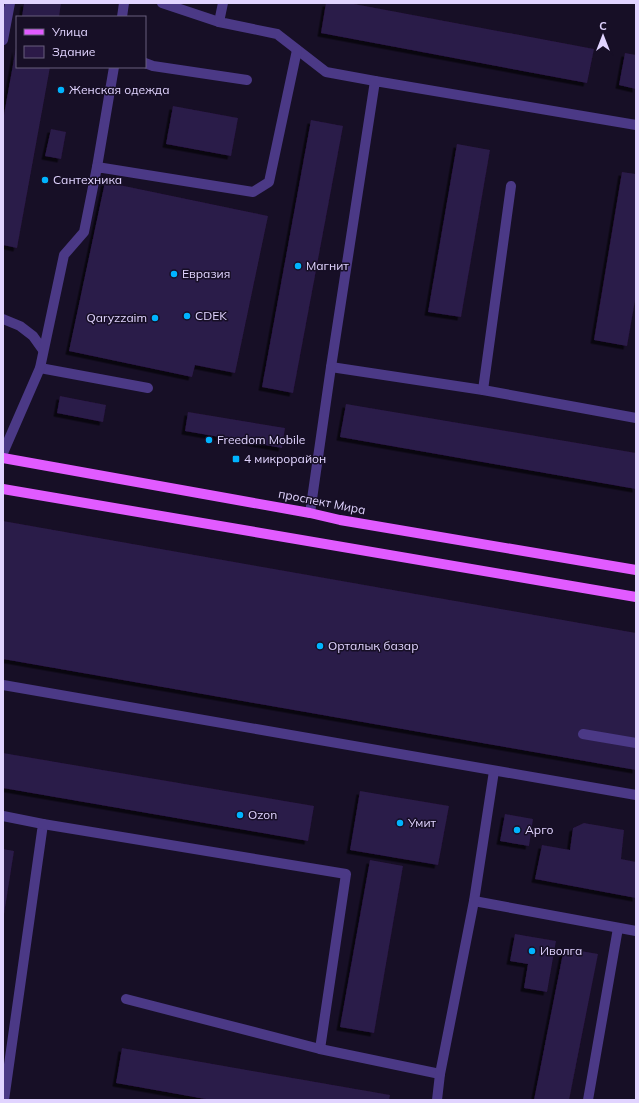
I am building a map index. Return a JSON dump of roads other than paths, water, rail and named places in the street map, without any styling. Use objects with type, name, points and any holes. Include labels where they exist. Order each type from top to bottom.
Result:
[{"type":"main road","name":"проспект Мира","points":[[3,458],[310,513],[340,520],[636,570]]},
{"type":"main road","points":[[3,489],[636,597]]},
{"type":"street","points":[[3,40],[10,3]]},
{"type":"street","points":[[122,16],[124,3]]},
{"type":"street","points":[[162,3],[219,22],[277,34],[326,72],[375,82],[636,125]]},
{"type":"street","points":[[219,22],[223,3]]},
{"type":"street","points":[[97,167],[253,192],[269,182],[297,50]]},
{"type":"street","points":[[146,63],[161,67],[247,80]]},
{"type":"street","points":[[3,453],[40,368],[64,254],[84,232],[114,68]]},
{"type":"street","points":[[310,513],[375,82]]},
{"type":"street","points":[[483,390],[511,186]]},
{"type":"street","points":[[3,319],[20,326],[33,336],[43,350]]},
{"type":"street","points":[[331,367],[483,390],[636,418]]},
{"type":"street","points":[[40,368],[148,388]]},
{"type":"street","points":[[3,685],[636,795]]},
{"type":"street","points":[[583,734],[636,743]]},
{"type":"street","points":[[437,1100],[440,1074],[474,901],[494,771]]},
{"type":"street","points":[[3,816],[43,824],[346,874],[320,1049]]},
{"type":"street","points":[[4,1100],[43,824]]},
{"type":"street","points":[[474,901],[636,931]]},
{"type":"street","points":[[588,1100],[618,928]]},
{"type":"street","points":[[126,999],[320,1049],[440,1074]]},
{"type":"place","name":"Женская одежда","points":[[61,90]]},
{"type":"place","name":"Сантехника","points":[[45,180]]},
{"type":"place","name":"Магнит","points":[[298,266]]},
{"type":"place","name":"Евразия","points":[[174,274]]},
{"type":"place","name":"CDEK","points":[[187,316]]},
{"type":"place","name":"Qaryzzaim","points":[[155,318]]},
{"type":"place","name":"Freedom Mobile","points":[[209,440]]},
{"type":"place","name":"4 микрорайон","points":[[236,459]]},
{"type":"place","name":"Орталық базар","points":[[320,646]]},
{"type":"place","name":"Ozon","points":[[240,815]]},
{"type":"place","name":"Умит","points":[[400,823]]},
{"type":"place","name":"Арго","points":[[517,830]]},
{"type":"place","name":"Иволга","points":[[532,951]]}]
